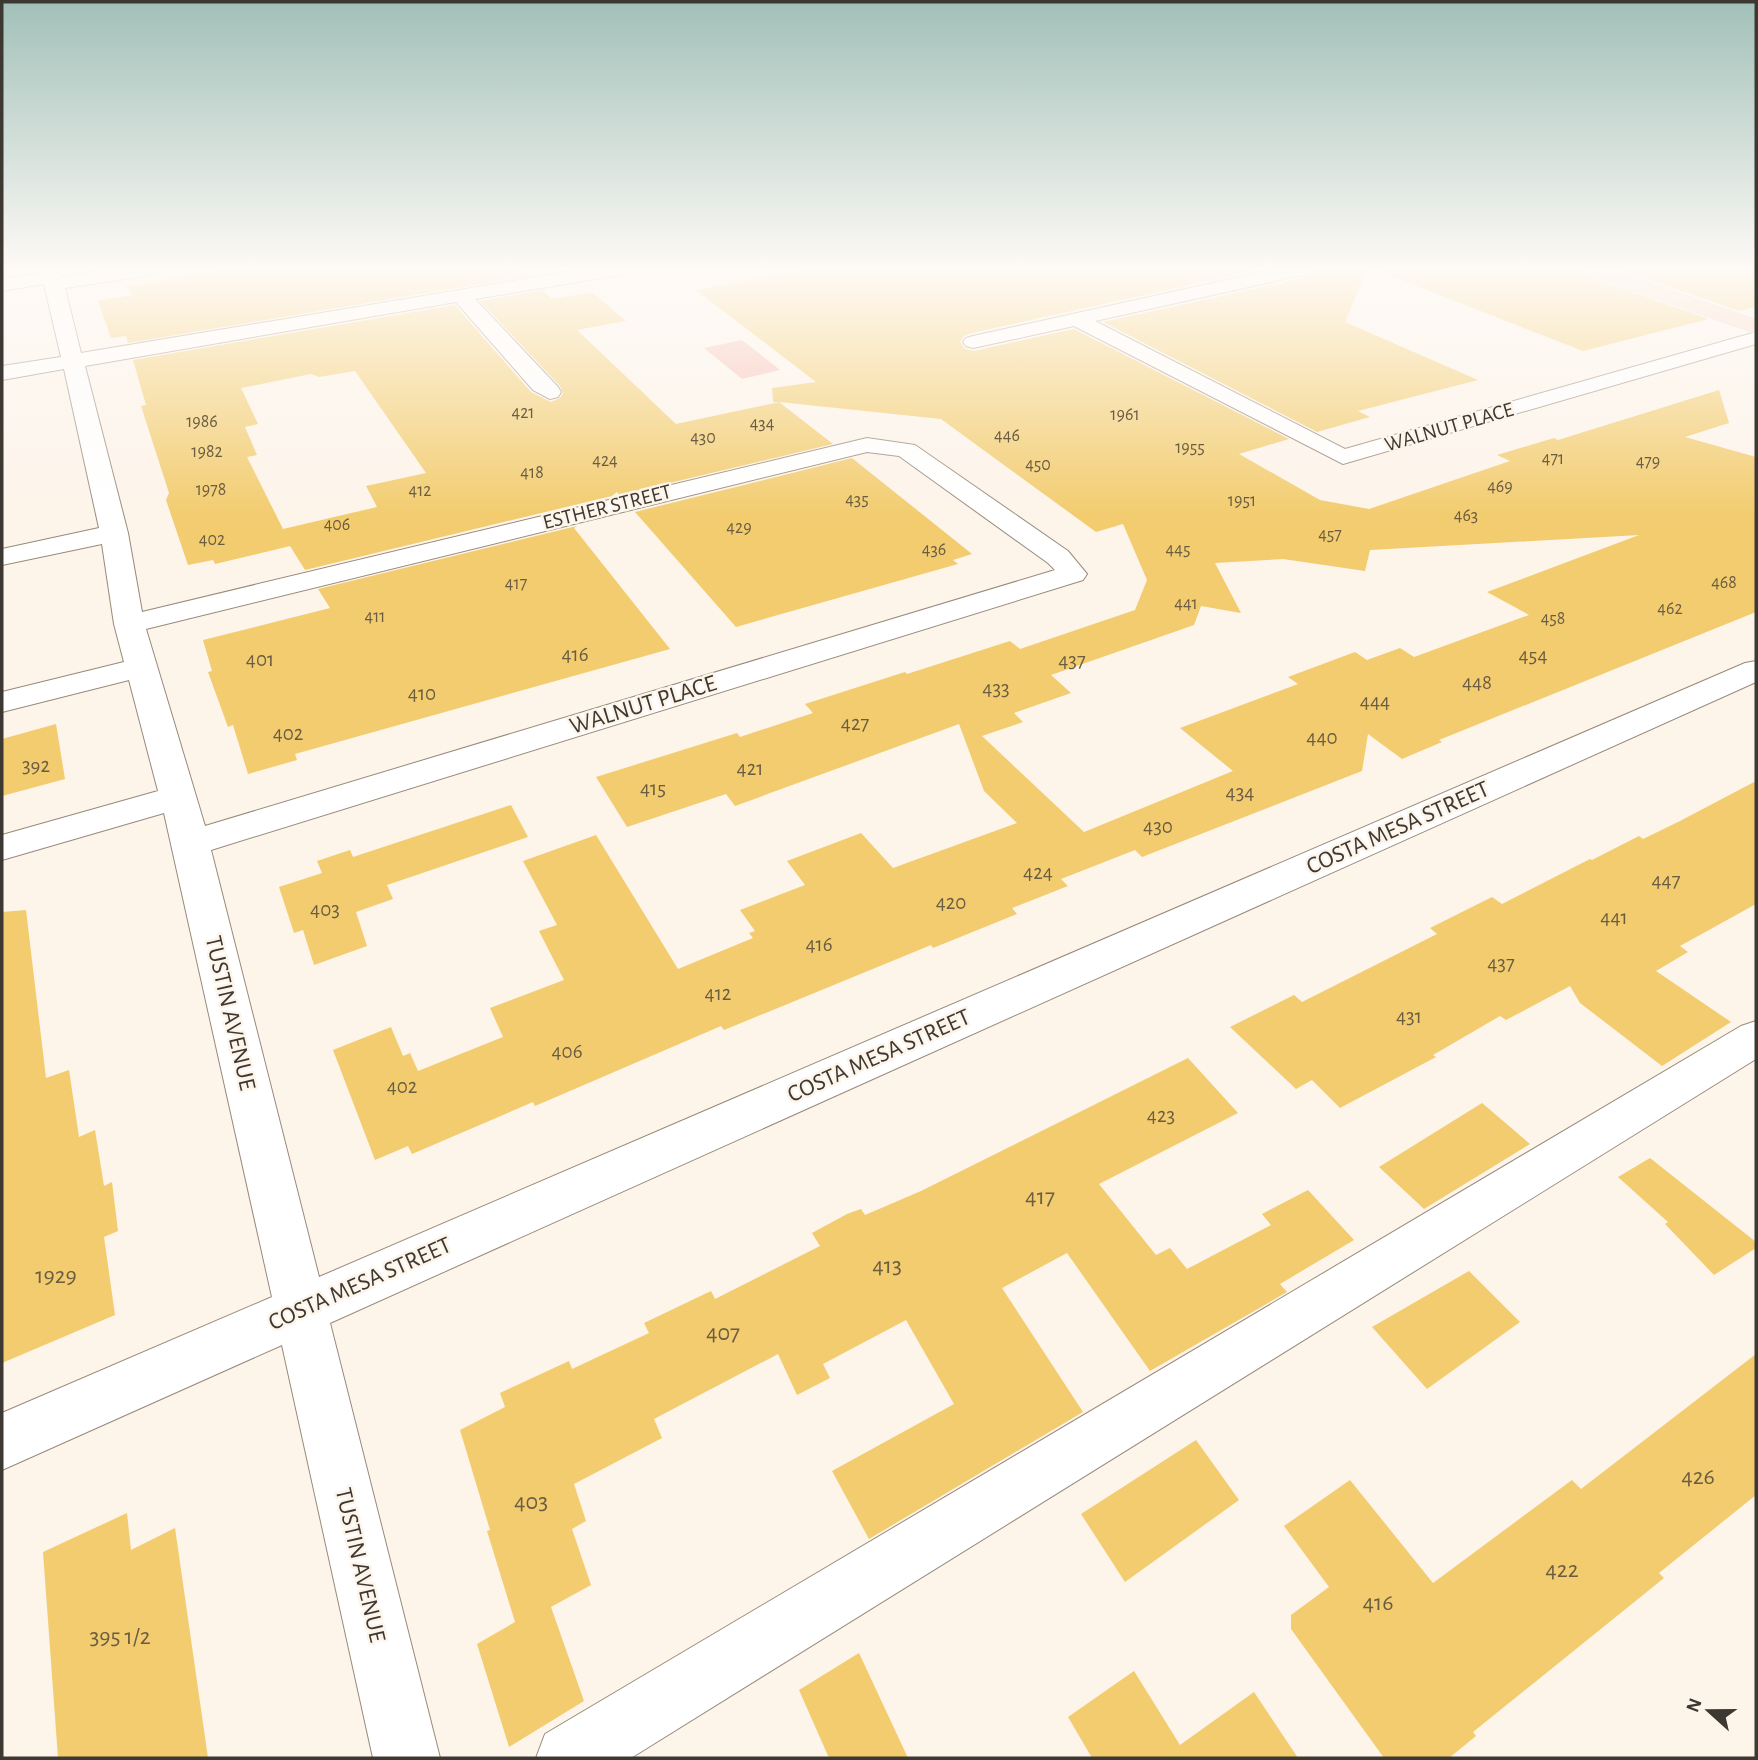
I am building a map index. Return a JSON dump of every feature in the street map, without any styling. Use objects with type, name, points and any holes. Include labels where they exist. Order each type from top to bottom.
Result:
[{"type":"street","name":"TUSTIN AVENUE","points":[[70,351],[114,533],[129,624],[191,843],[406,1758]]},
{"type":"street","points":[[2,373],[132,351]]},
{"type":"street","points":[[511,351],[550,392]]},
{"type":"street","name":"WALNUT PLACE","points":[[1138,351],[1343,457],[1710,351]]},
{"type":"street","name":"ESTHER STREET","points":[[129,624],[867,444],[905,450],[1058,556]]},
{"type":"street","points":[[2,557],[114,533]]},
{"type":"street","name":"WALNUT PLACE","points":[[191,843],[1073,575],[1058,556]]},
{"type":"street","points":[[2,702],[141,667]]},
{"type":"street","name":"COSTA MESA STREET","points":[[2,1442],[1756,670]]},
{"type":"street","points":[[2,848],[177,797]]},
{"type":"street","points":[[569,1758],[1756,1038]]},
{"type":"shaded area","points":[[708,351],[756,351],[780,370],[742,379]]},
{"type":"building","points":[[185,351],[495,351],[531,392],[551,402],[560,398],[563,393],[560,386],[527,351],[599,351],[676,424],[779,402],[833,444],[619,495],[617,492],[612,496],[305,570],[290,546],[215,564],[213,560],[188,565],[166,500],[169,493],[141,406],[146,405],[133,360]],"holes":[[[355,371],[426,473],[366,486],[377,507],[283,529],[247,457],[257,455],[245,427],[258,424],[241,388],[311,374],[319,377]]]},
{"type":"building","points":[[776,351],[1117,351],[1289,439],[1239,454],[1320,500],[1369,509],[1510,461],[1497,455],[1554,438],[1558,440],[1719,390],[1729,423],[1685,437],[1756,457],[1756,612],[1439,740],[1442,742],[1402,759],[1368,734],[1362,771],[1142,857],[1135,850],[1061,879],[1068,886],[1012,908],[1017,914],[933,948],[931,945],[724,1030],[721,1026],[535,1106],[533,1102],[412,1154],[408,1146],[375,1160],[333,1050],[391,1027],[403,1056],[410,1053],[418,1071],[503,1037],[490,1008],[564,980],[539,931],[557,925],[523,861],[596,835],[678,969],[753,938],[749,933],[755,931],[740,910],[805,885],[787,861],[861,833],[893,868],[1017,823],[984,791],[959,724],[735,806],[726,794],[627,827],[596,777],[737,733],[740,737],[813,713],[805,704],[905,672],[907,674],[1010,641],[1020,649],[1135,610],[1147,580],[1123,524],[1096,532],[941,419],[773,402],[772,388],[816,382]],"holes":[[[1639,535],[1487,592],[1529,615],[1414,657],[1400,648],[1367,660],[1355,652],[1288,677],[1298,684],[1180,728],[1233,771],[1084,832],[982,736],[1023,722],[1014,713],[1071,693],[1051,675],[1194,625],[1201,606],[1241,613],[1215,563],[1283,559],[1365,571],[1370,550]]]},
{"type":"building","points":[[1160,351],[1412,351],[1478,380],[1358,411],[1370,417],[1317,432]]},
{"type":"building","points":[[852,458],[972,554],[953,560],[958,564],[736,627],[635,512]]},
{"type":"building","points":[[577,526],[574,528],[670,649],[295,754],[297,760],[248,774],[233,725],[228,727],[208,672],[212,671],[203,640],[330,608],[318,589]]},
{"type":"building","points":[[56,724],[65,779],[2,796],[2,739]]},
{"type":"building","points":[[1756,781],[1756,904],[1680,946],[1688,952],[1656,971],[1731,1022],[1662,1066],[1580,1003],[1570,986],[1506,1020],[1500,1016],[1433,1055],[1436,1057],[1340,1108],[1312,1080],[1296,1089],[1230,1027],[1294,995],[1302,1002],[1437,934],[1430,928],[1492,897],[1502,904],[1639,836],[1643,839]]},
{"type":"building","points":[[511,805],[528,837],[387,885],[393,899],[356,912],[367,946],[314,965],[303,930],[294,933],[279,887],[322,873],[317,861],[350,850],[353,857]]},
{"type":"building","points":[[26,910],[46,1078],[69,1070],[79,1137],[95,1130],[104,1186],[112,1182],[118,1231],[104,1237],[115,1315],[2,1363],[2,912]]},
{"type":"building","points":[[1188,1058],[1238,1113],[1099,1184],[1156,1255],[1170,1248],[1187,1269],[1271,1225],[1262,1214],[1308,1190],[1354,1240],[1280,1284],[1287,1292],[1150,1371],[1067,1253],[1002,1288],[1083,1412],[869,1539],[832,1471],[954,1404],[906,1320],[823,1364],[830,1378],[797,1395],[778,1354],[654,1419],[662,1438],[574,1484],[586,1521],[572,1529],[591,1585],[551,1607],[584,1701],[509,1747],[477,1644],[515,1622],[460,1430],[505,1407],[500,1393],[569,1361],[572,1369],[649,1333],[644,1323],[711,1291],[715,1299],[820,1246],[812,1233],[847,1214],[861,1209],[865,1215],[921,1191]]},
{"type":"building","points":[[1482,1103],[1530,1144],[1424,1209],[1379,1167]]},
{"type":"building","points":[[1650,1158],[1756,1242],[1756,1248],[1714,1275],[1665,1224],[1668,1222],[1618,1177]]},
{"type":"building","points":[[1469,1271],[1520,1322],[1427,1389],[1372,1327]]},
{"type":"building","points":[[1756,1354],[1756,1495],[1659,1573],[1664,1578],[1473,1732],[1476,1736],[1449,1758],[1384,1758],[1291,1629],[1291,1615],[1329,1587],[1284,1526],[1350,1480],[1433,1583],[1572,1480],[1581,1489]]},
{"type":"building","points":[[1196,1440],[1239,1500],[1125,1582],[1081,1514]]},
{"type":"building","points":[[127,1513],[131,1550],[175,1528],[208,1758],[58,1758],[43,1552]]},
{"type":"building","points":[[859,1653],[908,1758],[829,1758],[799,1690]]},
{"type":"building","points":[[1134,1671],[1180,1745],[1254,1692],[1298,1758],[1092,1758],[1068,1717]]}]
